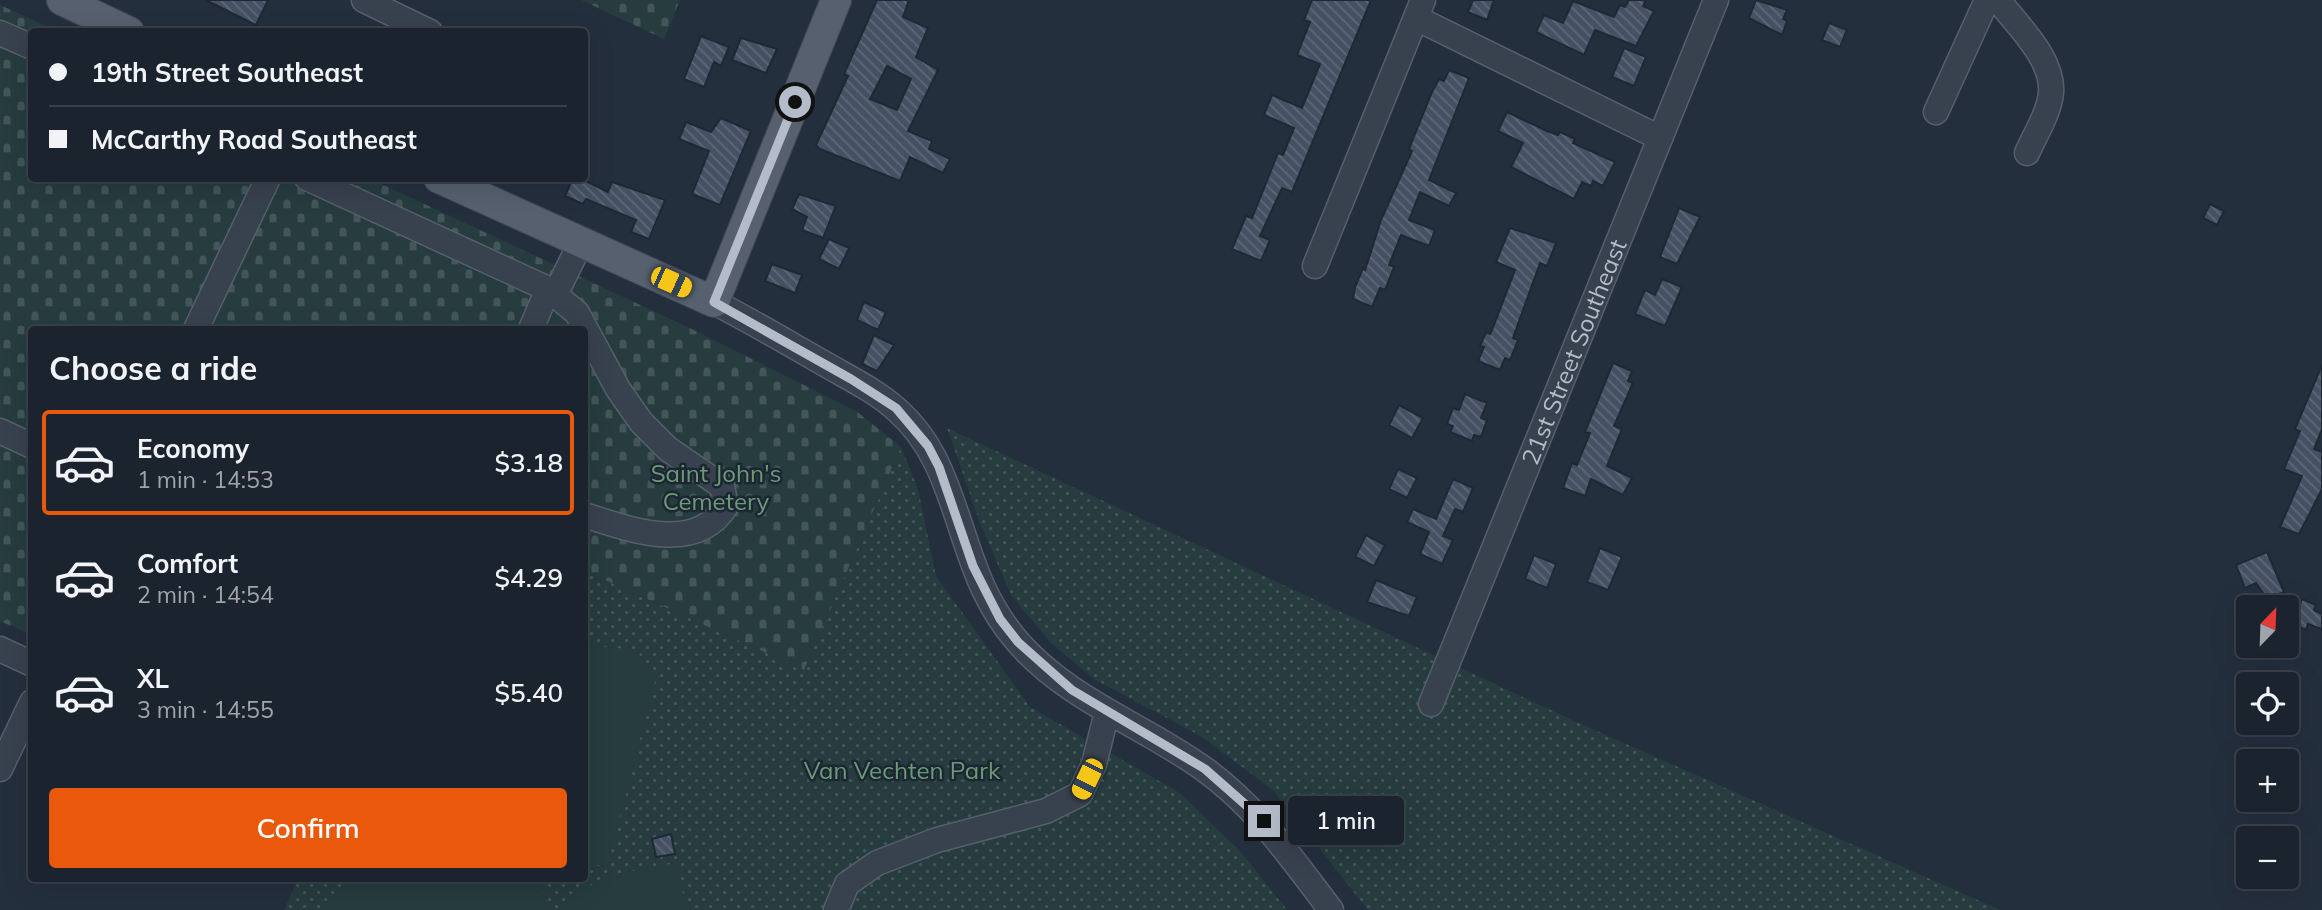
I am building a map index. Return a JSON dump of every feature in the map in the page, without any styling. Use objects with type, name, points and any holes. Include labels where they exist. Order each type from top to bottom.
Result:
[{"type":"main road","points":[[62,0],[121,28]]},
{"type":"main road","points":[[456,182],[482,188],[581,242],[714,302],[836,0]]},
{"type":"street","points":[[363,0],[422,28]]},
{"type":"street","name":"21st Street Southeast","points":[[1430,704],[1716,0]]},
{"type":"street","points":[[1936,112],[1987,0]]},
{"type":"street","points":[[1998,0],[2045,64],[2050,76],[2049,102],[2026,153]]},
{"type":"street","points":[[1315,266],[1420,9],[1660,138]]},
{"type":"street","points":[[0,33],[28,45]]},
{"type":"street","points":[[197,326],[266,182]]},
{"type":"street","points":[[316,182],[552,292],[577,313],[584,326]]},
{"type":"street","points":[[533,326],[581,242]]},
{"type":"street","points":[[714,302],[877,395],[914,428],[939,467],[962,538],[985,593],[1018,642],[1072,690],[1176,750],[1235,793],[1264,821],[1331,910]]},
{"type":"street","points":[[588,333],[618,389],[641,422],[668,449],[722,486],[726,506],[718,519],[701,531],[671,535],[625,528],[588,516]]},
{"type":"street","points":[[0,431],[28,444]]},
{"type":"street","points":[[0,649],[28,662]]},
{"type":"street","points":[[0,769],[28,710]]},
{"type":"street","points":[[836,910],[847,884],[877,863],[937,840],[1046,811],[1080,794],[1094,764],[1107,712]]},
{"type":"green space","points":[[581,0],[680,0],[664,39]]},
{"type":"green space","name":"Saint John's Cemetery","points":[[0,5],[50,28],[28,28],[28,182],[377,182],[696,331],[856,411],[901,447],[804,670],[588,572],[588,326],[28,326],[28,634],[0,621]]},
{"type":"green space","points":[[947,428],[1570,719],[2000,910],[1368,910],[1273,790],[1199,735],[1094,679],[1050,642],[1011,595],[980,523]]},
{"type":"green space","name":"Van Vechten Park","points":[[901,447],[918,489],[936,576],[1030,707],[1180,793],[1241,852],[1287,910],[284,910],[297,882],[588,882],[588,572],[804,670]]},
{"type":"green space","points":[[588,645],[636,650],[656,677],[607,867],[588,863]]},
{"type":"green space","points":[[676,863],[687,910],[558,910],[584,889],[613,876]]},
{"type":"green space","points":[[353,882],[542,882],[546,910],[326,910]]},
{"type":"building","points":[[206,0],[268,0],[256,25]]},
{"type":"building","points":[[877,0],[909,0],[903,17],[928,28],[916,57],[938,70],[908,131],[932,141],[929,149],[950,159],[943,173],[910,157],[900,181],[820,149],[816,145],[848,76],[844,74]],"holes":[[[887,66],[911,79],[897,110],[870,99]]]},
{"type":"building","points":[[1312,0],[1371,0],[1292,192],[1282,188],[1260,236],[1270,240],[1261,261],[1232,249],[1246,216],[1252,218],[1278,153],[1283,155],[1294,128],[1264,115],[1272,95],[1302,108],[1320,64],[1297,55],[1310,22],[1304,20]]},
{"type":"building","points":[[1473,0],[1494,0],[1487,20],[1468,12]]},
{"type":"building","points":[[1629,0],[1646,0],[1643,6],[1654,11],[1636,46],[1595,30],[1584,55],[1536,32],[1544,15],[1563,23],[1573,1],[1614,17],[1620,5],[1625,7]]},
{"type":"building","points":[[1756,0],[1787,10],[1783,19],[1787,21],[1782,35],[1749,18]]},
{"type":"building","points":[[1829,23],[1847,30],[1840,47],[1822,40]]},
{"type":"building","points":[[701,36],[729,47],[721,66],[714,62],[704,87],[684,79]]},
{"type":"building","points":[[741,38],[777,49],[766,73],[732,60]]},
{"type":"building","points":[[1624,48],[1646,57],[1634,86],[1612,77]]},
{"type":"building","points":[[1449,70],[1469,78],[1429,180],[1456,193],[1449,206],[1420,192],[1409,220],[1435,230],[1429,246],[1401,235],[1389,265],[1394,267],[1385,290],[1380,288],[1372,307],[1353,299],[1355,287],[1363,268],[1365,270],[1381,220],[1412,151],[1409,149],[1432,92],[1439,79],[1444,81]]},
{"type":"building","points":[[1507,112],[1547,131],[1558,135],[1560,132],[1575,139],[1573,143],[1615,162],[1603,186],[1593,181],[1591,186],[1582,182],[1574,199],[1511,167],[1523,143],[1498,131]]},
{"type":"building","points":[[721,118],[751,131],[720,205],[692,194],[709,151],[679,139],[686,122],[711,132]]},
{"type":"building","points":[[571,182],[588,182],[608,192],[612,182],[665,200],[649,239],[631,232],[636,220],[586,199],[583,204],[565,196]]},
{"type":"building","points":[[799,194],[836,206],[823,238],[802,230],[807,217],[792,209]]},
{"type":"building","points":[[2210,204],[2224,211],[2217,225],[2203,218]]},
{"type":"building","points":[[1679,208],[1700,217],[1677,264],[1660,257]]},
{"type":"building","points":[[1510,228],[1556,243],[1547,266],[1540,263],[1513,338],[1518,340],[1510,360],[1505,358],[1500,370],[1478,361],[1484,347],[1480,346],[1486,332],[1490,334],[1492,330],[1515,270],[1496,262]]},
{"type":"building","points":[[829,239],[849,248],[839,269],[819,259]]},
{"type":"building","points":[[772,264],[802,275],[795,293],[765,281]]},
{"type":"building","points":[[1662,279],[1682,287],[1665,326],[1635,314],[1645,290],[1655,295]]},
{"type":"building","points":[[864,302],[886,312],[878,330],[857,320]]},
{"type":"building","points":[[874,335],[894,345],[877,371],[862,364]]},
{"type":"building","points":[[1613,363],[1632,371],[1628,381],[1633,383],[1614,426],[1622,429],[1607,466],[1632,478],[1623,495],[1591,479],[1585,496],[1563,488],[1572,463],[1577,465],[1590,433],[1585,432]]},
{"type":"building","points":[[2322,365],[2322,429],[2314,449],[2322,452],[2322,489],[2299,534],[2280,527],[2302,476],[2284,469],[2300,431],[2295,429]]},
{"type":"building","points":[[1465,394],[1487,403],[1481,418],[1487,420],[1481,437],[1474,435],[1472,441],[1450,432],[1453,426],[1447,424],[1453,408],[1459,410]]},
{"type":"building","points":[[1399,405],[1423,418],[1412,438],[1389,425]]},
{"type":"building","points":[[1398,469],[1417,478],[1407,498],[1389,489]]},
{"type":"building","points":[[1453,479],[1473,488],[1463,512],[1455,509],[1443,536],[1453,540],[1442,564],[1420,554],[1429,532],[1407,522],[1413,509],[1436,519]]},
{"type":"building","points":[[1366,535],[1385,545],[1374,566],[1355,557]]},
{"type":"building","points":[[1600,548],[1622,557],[1608,590],[1587,582]]},
{"type":"building","points":[[2267,552],[2284,592],[2264,595],[2256,583],[2245,588],[2236,565]]},
{"type":"building","points":[[1534,555],[1556,564],[1547,588],[1525,579]]},
{"type":"building","points":[[1376,580],[1417,597],[1409,616],[1367,602]]},
{"type":"building","points":[[2302,599],[2316,605],[2314,610],[2322,614],[2322,629],[2308,624],[2306,630],[2300,627]]},
{"type":"building","points":[[671,834],[675,854],[656,857],[652,839]]},
{"type":"route","points":[[795,102],[714,302],[851,379],[896,408],[928,446],[939,467],[962,538],[985,593],[1018,642],[1072,690],[1205,769],[1264,821]]}]
